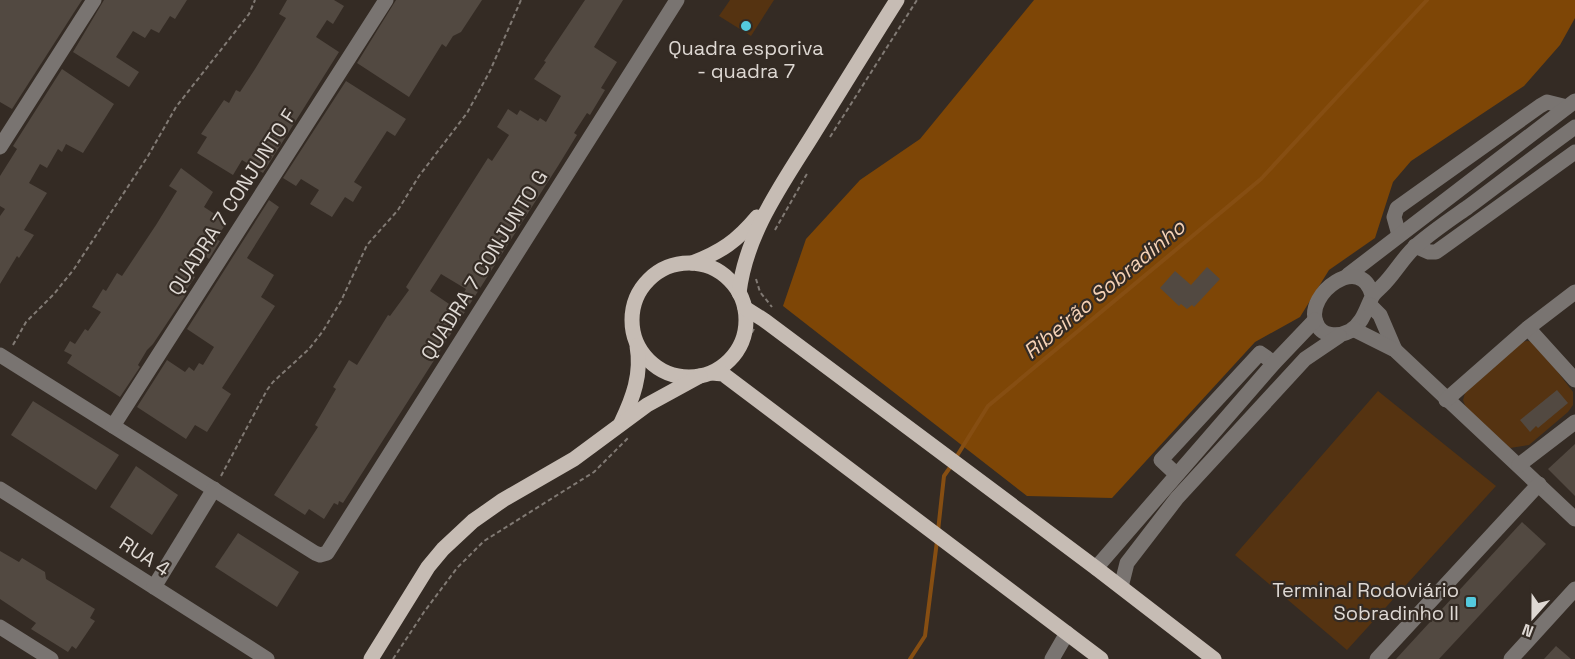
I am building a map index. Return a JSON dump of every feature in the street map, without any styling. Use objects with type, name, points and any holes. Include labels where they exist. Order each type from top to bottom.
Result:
[{"type":"main road","points":[[739,293],[742,270],[750,244],[776,195],[897,0]]},
{"type":"main road","points":[[626,430],[629,407],[638,378],[639,358],[632,324],[634,305],[642,288],[656,274],[673,265],[692,263],[711,256],[734,242],[776,195]]},
{"type":"main road","points":[[368,659],[428,567],[459,534],[487,510],[626,430],[652,402],[712,374],[726,365],[736,353],[743,339],[746,324],[745,308],[739,293],[727,278],[711,268],[692,263]]},
{"type":"main road","points":[[745,308],[1096,567],[1214,659]]},
{"type":"main road","points":[[636,343],[647,359],[662,371],[681,377],[712,374],[918,521],[1101,659]]},
{"type":"street","points":[[0,147],[94,0]]},
{"type":"street","name":"QUADRA 7 CONJUNTO F","points":[[113,426],[386,0]]},
{"type":"street","name":"QUADRA 7 CONJUNTO G","points":[[214,489],[315,553],[320,555],[327,553],[677,0]]},
{"type":"street","points":[[1399,235],[1394,217],[1397,208],[1540,105],[1547,102],[1571,104]]},
{"type":"street","points":[[1395,350],[1346,333],[1327,334],[1319,328],[1315,320],[1315,310],[1321,295],[1333,283],[1348,275],[1571,104]]},
{"type":"street","points":[[1121,587],[1127,563],[1177,498],[1305,359],[1346,333],[1362,319],[1371,300],[1415,246],[1575,127]]},
{"type":"street","points":[[1415,246],[1429,252],[1436,252],[1575,152]]},
{"type":"street","points":[[1348,275],[1366,282],[1371,288],[1371,300],[1395,350],[1575,519]]},
{"type":"street","points":[[1446,400],[1528,328],[1575,292]]},
{"type":"street","points":[[1096,567],[1274,363],[1315,320]]},
{"type":"street","points":[[1528,328],[1575,380]]},
{"type":"street","points":[[3,356],[214,489],[154,587]]},
{"type":"street","points":[[1519,465],[1575,422]]},
{"type":"street","points":[[1377,659],[1539,484]]},
{"type":"street","name":"RUA 4","points":[[0,489],[259,657]]},
{"type":"street","points":[[1511,659],[1575,589]]},
{"type":"street","points":[[0,627],[51,659]]},
{"type":"street","points":[[1052,659],[1067,633]]},
{"type":"path","points":[[3,356],[26,322],[54,294],[74,269],[148,156],[176,107],[249,14],[255,0]]},
{"type":"path","points":[[214,489],[267,390],[309,349],[323,331],[341,301],[367,245],[398,210],[419,176],[467,113],[486,79],[521,0]]},
{"type":"path","points":[[828,140],[917,0]]},
{"type":"path","points":[[773,232],[809,170]]},
{"type":"path","points":[[712,374],[734,364],[756,323],[764,320],[774,310],[759,292],[756,276]]},
{"type":"path","points":[[393,659],[457,568],[484,541],[594,472],[626,430]]},
{"type":"shaded area","name":"Quadra esporiva - quadra 7","points":[[730,0],[774,0],[751,36],[719,16]]},
{"type":"shaded area","points":[[1034,0],[1575,0],[1575,18],[1560,45],[1524,86],[1411,161],[1393,182],[1375,238],[1329,270],[1300,317],[1255,342],[1112,498],[1027,496],[783,306],[806,239],[860,180],[920,139]]},
{"type":"shaded area","points":[[1520,342],[1535,342],[1573,392],[1573,405],[1568,412],[1529,445],[1510,448],[1466,408],[1463,400],[1465,393]]},
{"type":"shaded area","points":[[1378,391],[1496,486],[1347,650],[1235,555]]},
{"type":"building","points":[[0,0],[82,0],[12,109],[0,102]]},
{"type":"building","points":[[104,0],[187,0],[175,19],[170,16],[159,33],[151,29],[145,38],[133,31],[116,57],[139,72],[129,87],[73,52]]},
{"type":"building","points":[[287,0],[334,0],[344,6],[333,24],[327,20],[316,37],[339,52],[263,173],[242,160],[233,175],[197,153],[207,137],[201,134],[224,100],[229,103],[236,90],[240,92],[255,69],[286,18],[279,14]]},
{"type":"building","points":[[396,0],[482,0],[461,32],[453,36],[446,47],[442,44],[409,97],[357,63]]},
{"type":"building","points":[[585,0],[623,0],[594,47],[617,62],[601,88],[605,90],[590,115],[587,113],[574,133],[577,135],[558,166],[343,503],[339,501],[338,505],[334,503],[324,519],[309,509],[305,515],[274,495],[318,427],[315,425],[336,389],[333,387],[349,360],[357,365],[388,315],[390,316],[409,290],[406,287],[488,158],[492,161],[509,135],[497,127],[508,109],[517,115],[520,110],[538,121],[540,118],[546,122],[561,96],[534,79],[546,62],[544,61]],"holes":[[[441,274],[466,289],[455,308],[430,291]]]},
{"type":"building","points":[[62,69],[114,104],[83,153],[66,144],[62,152],[58,149],[47,168],[40,164],[29,183],[47,193],[24,230],[34,235],[19,258],[17,256],[0,284],[0,216],[5,209],[0,206],[0,176],[17,149],[13,146]]},
{"type":"building","points":[[346,81],[406,119],[395,136],[387,131],[354,182],[362,187],[353,202],[345,197],[332,217],[310,204],[319,190],[301,179],[296,186],[283,178]]},
{"type":"building","points":[[181,168],[213,192],[204,207],[227,222],[216,239],[220,241],[209,259],[201,253],[188,272],[195,277],[185,292],[187,293],[147,350],[138,365],[140,367],[120,397],[67,363],[72,355],[64,351],[70,341],[75,344],[85,329],[88,331],[101,312],[92,307],[103,289],[106,291],[117,273],[122,276],[156,225],[177,191],[169,186]]},
{"type":"building","points":[[269,200],[279,207],[247,258],[274,275],[261,297],[275,306],[222,388],[231,394],[207,432],[195,425],[186,439],[137,407],[167,360],[185,372],[189,367],[194,371],[199,363],[203,365],[214,347],[187,329]]},
{"type":"building","points":[[1207,267],[1220,279],[1194,307],[1192,305],[1187,309],[1181,304],[1179,306],[1160,288],[1175,271],[1191,285]]},
{"type":"building","points":[[1557,390],[1568,403],[1530,432],[1520,420]]},
{"type":"building","points":[[33,401],[119,455],[96,490],[11,435]]},
{"type":"building","points":[[1575,444],[1575,496],[1548,469]]},
{"type":"building","points":[[136,466],[178,495],[152,535],[110,507]]},
{"type":"building","name":"Terminal Rodoviário Sobradinho II","points":[[1522,522],[1546,544],[1439,659],[1396,659]]},
{"type":"building","points":[[238,533],[299,572],[277,607],[215,567]]},
{"type":"building","points":[[0,551],[19,562],[22,558],[45,572],[46,579],[95,609],[90,618],[95,621],[76,649],[72,646],[68,652],[31,629],[36,623],[0,599]]},
{"type":"building","points":[[1556,646],[1571,659],[1544,659]]},
{"type":"waterway","name":"Ribeirão Sobradinho","points":[[955,459],[988,406],[1261,179],[1427,0]]},
{"type":"waterway","name":"Ribeirão Sobradinho","points":[[938,531],[944,476],[951,466]]},
{"type":"waterway","name":"Ribeirão Sobradinho","points":[[910,659],[925,636],[937,541]]},
{"type":"place","name":"Quadra esporiva - quadra 7","points":[[746,26]]},
{"type":"place","name":"Terminal Rodoviário Sobradinho II","points":[[1471,602]]}]
